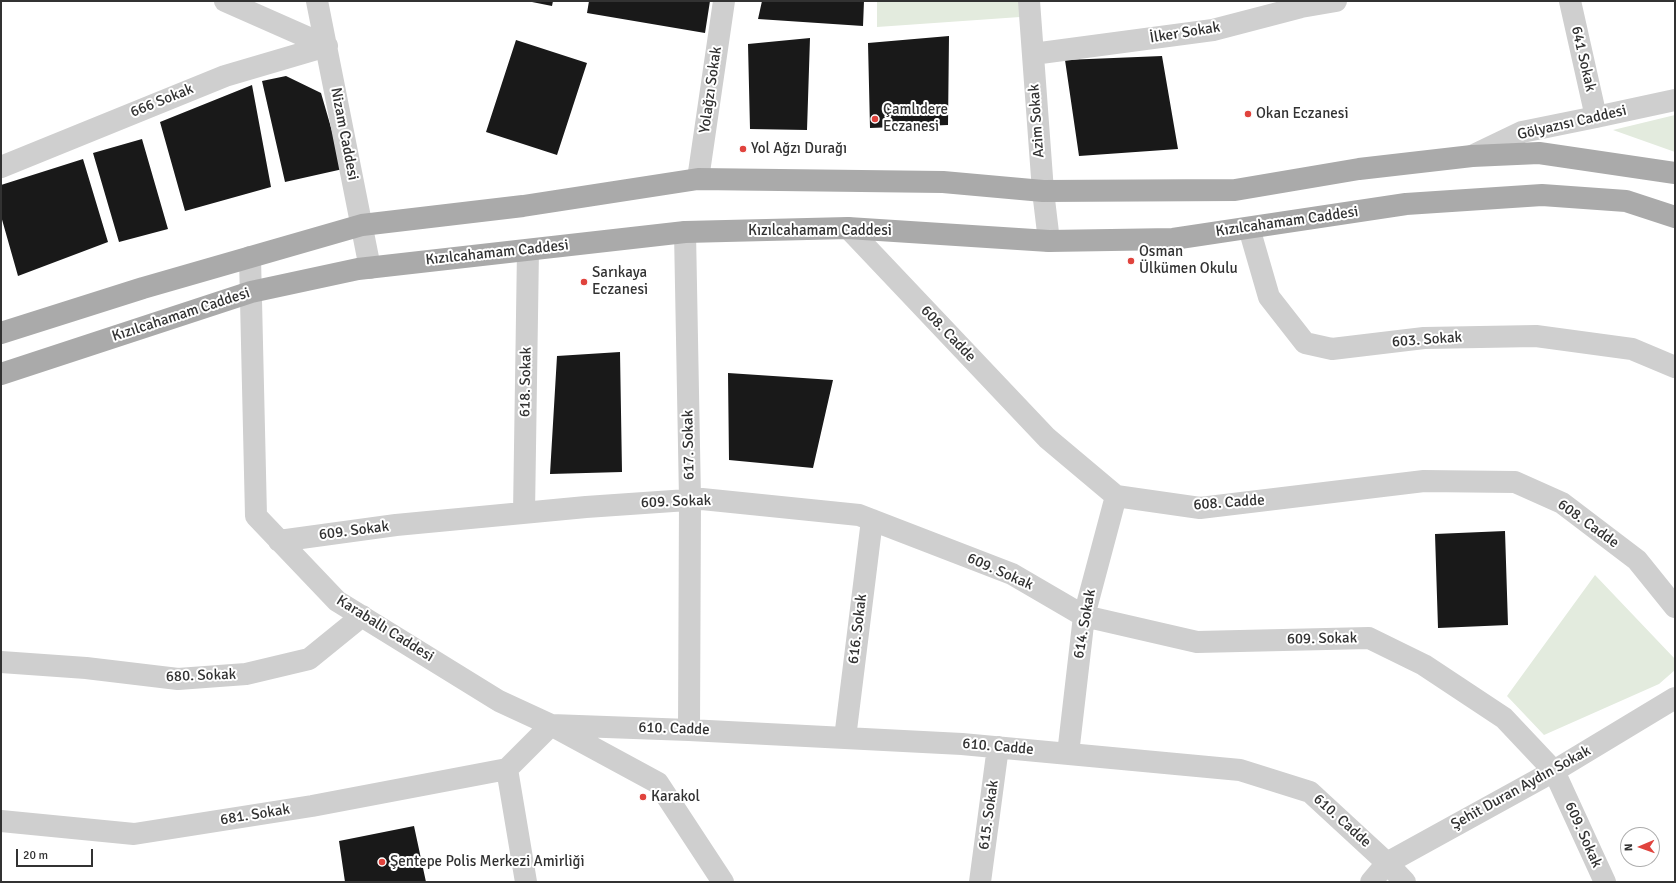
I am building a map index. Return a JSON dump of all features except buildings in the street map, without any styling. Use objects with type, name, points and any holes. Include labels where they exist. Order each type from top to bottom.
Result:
[{"type":"main road","points":[[1,332],[144,288],[362,225],[523,206],[698,179],[943,182],[1043,191],[1235,190],[1359,169],[1472,156],[1539,152],[1675,173]]},
{"type":"main road","name":"Kızılcahamam Caddesi","points":[[1,374],[251,292],[370,268],[685,232],[848,228],[1049,241],[1173,239],[1406,204],[1542,195],[1626,201],[1675,217]]},
{"type":"street","points":[[225,1],[327,46]]},
{"type":"street","name":"Nizam Caddesi","points":[[317,1],[370,268]]},
{"type":"street","name":"Yolağzı Sokak","points":[[698,179],[724,1]]},
{"type":"street","name":"Azim Sokak","points":[[1029,1],[1043,191],[1049,241]]},
{"type":"street","name":"İlker Sokak","points":[[1033,54],[1214,30],[1301,6],[1336,1]]},
{"type":"street","name":"641 Sokak","points":[[1570,1],[1596,118]]},
{"type":"street","name":"666 Sokak","points":[[1,167],[225,76],[327,46]]},
{"type":"street","name":"Gölyazısı Caddesi","points":[[1472,156],[1522,132],[1596,118],[1675,100]]},
{"type":"street","name":"608. Cadde","points":[[848,228],[1047,438],[1116,496],[1200,508],[1424,481],[1515,482],[1562,503],[1637,560],[1675,607]]},
{"type":"street","name":"603. Sokak","points":[[1249,228],[1269,297],[1305,343],[1332,349],[1424,338],[1536,336],[1632,349],[1675,367]]},
{"type":"street","name":"617. Sokak","points":[[685,232],[690,499],[689,730]]},
{"type":"street","name":"618. Sokak","points":[[524,513],[528,250]]},
{"type":"street","name":"Karaballı Caddesi","points":[[250,257],[256,516],[337,601],[499,701],[550,725],[658,783],[723,882]]},
{"type":"street","name":"614. Sokak","points":[[1068,754],[1084,616],[1116,496]]},
{"type":"street","name":"609. Sokak","points":[[279,540],[396,525],[702,499],[859,515],[1012,574],[1084,616],[1198,642],[1369,638],[1424,665],[1504,718],[1554,771],[1605,882]]},
{"type":"street","name":"616. Sokak","points":[[845,738],[872,520]]},
{"type":"street","name":"680. Sokak","points":[[1,662],[86,668],[178,679],[246,674],[308,659],[362,616]]},
{"type":"street","name":"Şehit Duran Aydın Sokak","points":[[1371,882],[1387,863],[1554,771],[1675,698]]},
{"type":"street","points":[[526,882],[506,769],[550,725]]},
{"type":"street","name":"610. Cadde","points":[[550,725],[689,730],[998,747],[1240,770],[1310,792],[1387,863],[1405,882]]},
{"type":"street","name":"615. Sokak","points":[[980,882],[998,747]]},
{"type":"street","name":"681. Sokak","points":[[1,821],[134,834],[312,806],[506,769]]},
{"type":"shaded area","points":[[877,1],[1019,1],[1020,17],[877,27]]},
{"type":"shaded area","points":[[1675,115],[1675,152],[1613,130]]},
{"type":"shaded area","points":[[1595,575],[1675,659],[1675,670],[1659,684],[1544,735],[1507,696]]},
{"type":"place","name":"Okan Eczanesi","points":[[1248,114]]},
{"type":"place","name":"Çamlıdere Eczanesi","points":[[875,119]]},
{"type":"place","name":"Yol Ağzı Durağı","points":[[743,149]]},
{"type":"place","name":"Osman Ülkümen Okulu","points":[[1131,261]]},
{"type":"place","name":"Sarıkaya Eczanesi","points":[[584,282]]},
{"type":"place","name":"Karakol","points":[[643,797]]},
{"type":"place","name":"Şentepe Polis Merkezi Amirliği","points":[[382,862]]}]
